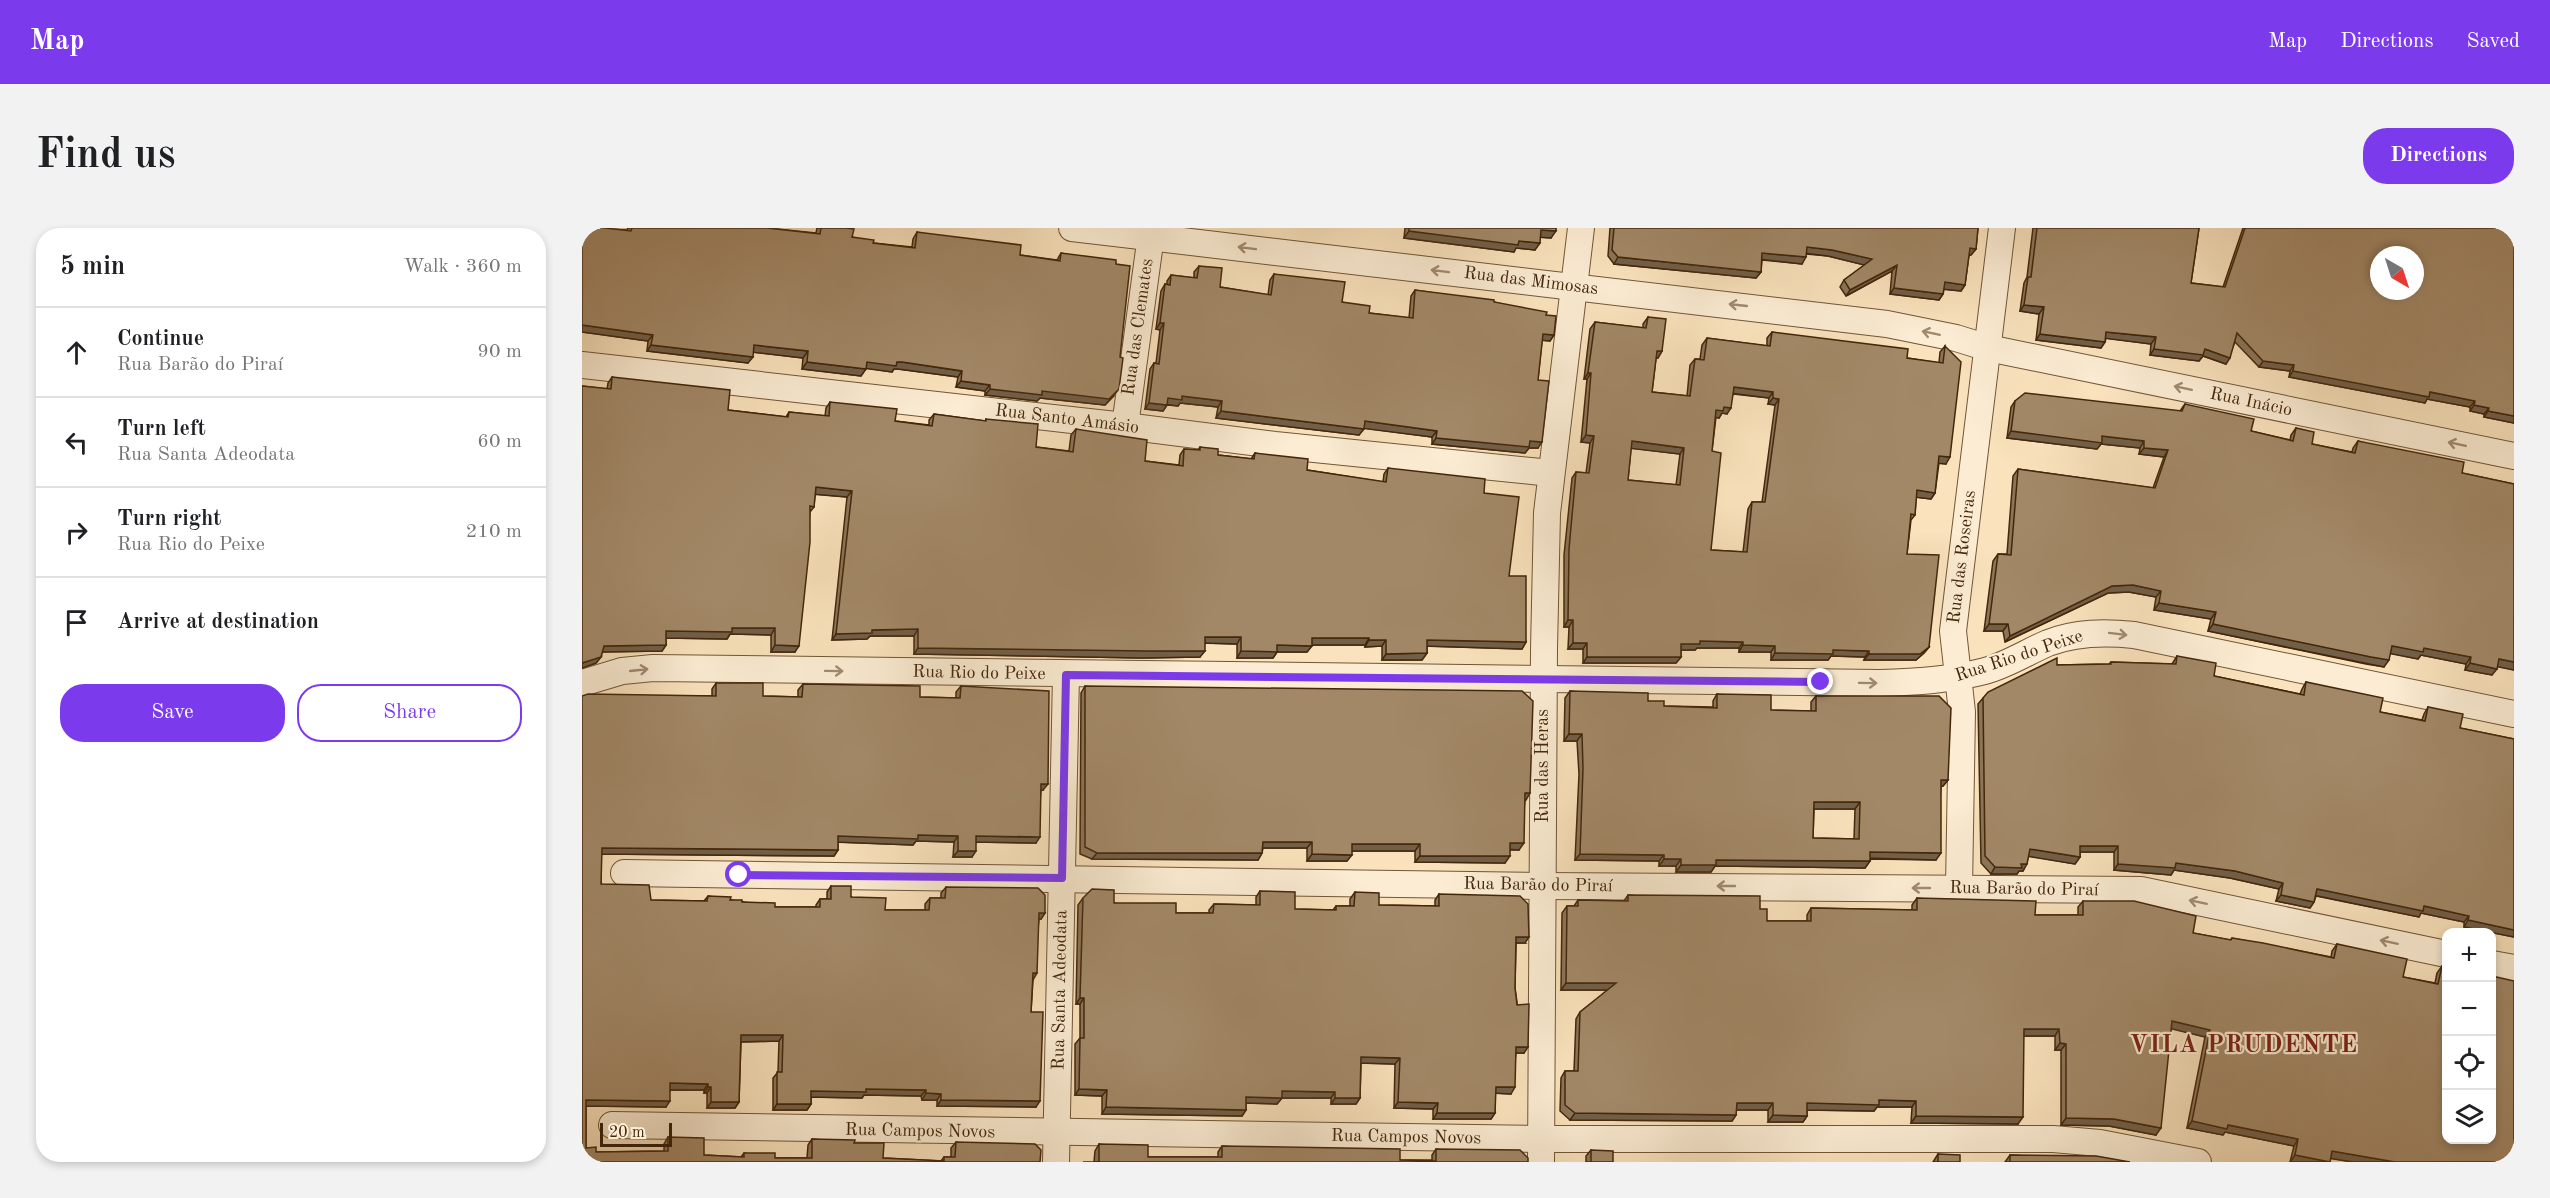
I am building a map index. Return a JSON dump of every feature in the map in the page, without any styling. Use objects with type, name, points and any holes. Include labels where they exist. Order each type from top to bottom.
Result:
[{"type":"street","name":"Rua das Mimosas","points":[[1072,228],[1151,232],[1887,324],[1956,338],[1988,348]]},
{"type":"street","name":"Rua das Heras","points":[[1541,1151],[1547,513],[1581,228]]},
{"type":"street","name":"Rua das Roseiras","points":[[1959,888],[1962,712],[1953,631],[2002,228]]},
{"type":"street","name":"Rua das Clemates","points":[[1125,426],[1151,232]]},
{"type":"street","name":"Rua Inácio","points":[[1988,348],[2514,456]]},
{"type":"street","name":"Rua Santo Amásio","points":[[582,365],[1275,445],[1551,473]]},
{"type":"street","name":"Rua Rio do Peixe","points":[[582,683],[622,671],[653,668],[1066,675],[1926,682],[1958,678],[1988,670],[2050,642],[2078,634],[2106,632],[2134,635],[2514,714]]},
{"type":"street","name":"Rua Santa Adeodata","points":[[1056,1162],[1066,675]]},
{"type":"street","name":"Rua Barão do Piraí","points":[[624,873],[2141,890],[2442,953]]},
{"type":"street","points":[[2496,965],[2514,968]]},
{"type":"street","name":"Rua Campos Novos","points":[[612,1125],[1056,1133],[1541,1151],[2053,1139],[2100,1143],[2198,1162]]},
{"type":"building","points":[[582,228],[631,231],[632,228],[767,228],[820,234],[821,228],[846,228],[854,229],[852,237],[874,240],[873,243],[915,248],[917,232],[1021,245],[1020,255],[1060,261],[1061,253],[1116,260],[1116,264],[1130,266],[1120,357],[1123,358],[1119,389],[1109,399],[1042,391],[1042,395],[990,389],[990,385],[961,381],[962,371],[902,362],[897,362],[896,366],[867,362],[866,369],[807,362],[808,351],[754,345],[753,357],[651,345],[653,335],[582,325]]},
{"type":"building","points":[[1409,228],[1556,228],[1556,231],[1541,230],[1540,243],[1519,241],[1518,245],[1409,231]]},
{"type":"building","points":[[1614,228],[1978,228],[1976,249],[1970,248],[1965,285],[1945,282],[1943,294],[1894,288],[1897,265],[1850,290],[1844,280],[1872,259],[1807,247],[1806,257],[1762,253],[1761,272],[1618,257],[1612,250]]},
{"type":"building","points":[[2037,228],[2199,228],[2191,283],[2225,287],[2245,228],[2514,228],[2514,416],[2488,411],[2489,408],[2474,405],[2475,401],[2430,392],[2429,397],[2293,371],[2294,365],[2263,361],[2237,333],[2230,358],[2205,349],[2203,355],[2154,349],[2156,337],[2106,332],[2105,342],[2040,334],[2044,307],[2024,305],[2028,277],[2031,277]]},
{"type":"building","points":[[1199,266],[1222,268],[1220,287],[1271,295],[1274,274],[1345,282],[1342,302],[1370,306],[1369,313],[1413,318],[1415,290],[1494,300],[1494,302],[1547,312],[1546,315],[1556,316],[1554,335],[1543,334],[1538,380],[1549,381],[1542,442],[1530,441],[1529,447],[1436,438],[1437,431],[1365,421],[1364,429],[1221,411],[1222,401],[1182,396],[1182,400],[1168,398],[1167,405],[1149,403],[1154,363],[1159,364],[1164,323],[1160,323],[1165,284],[1170,285],[1171,275],[1197,278]]},
{"type":"building","points":[[1648,317],[1666,319],[1662,351],[1657,351],[1652,392],[1690,396],[1695,359],[1704,360],[1707,338],[1770,346],[1772,332],[1908,349],[1907,358],[1943,363],[1945,346],[1961,362],[1950,457],[1939,456],[1935,493],[1917,490],[1915,515],[1911,514],[1907,554],[1939,555],[1929,647],[1920,654],[1869,654],[1869,651],[1833,650],[1833,654],[1775,653],[1775,646],[1743,645],[1743,642],[1700,641],[1700,644],[1681,644],[1681,657],[1587,657],[1587,643],[1573,643],[1573,620],[1568,620],[1569,549],[1576,472],[1589,473],[1594,436],[1586,435],[1591,373],[1588,373],[1595,322],[1646,328]],"holes":[[[1734,387],[1773,392],[1773,398],[1779,399],[1765,502],[1752,502],[1747,552],[1711,550],[1721,453],[1712,451],[1716,410],[1723,411],[1724,407],[1731,408]],[[1632,441],[1684,448],[1680,485],[1628,480]]]},
{"type":"building","points":[[612,377],[730,390],[728,410],[788,417],[789,412],[829,416],[830,402],[897,409],[895,421],[932,426],[934,414],[986,421],[986,419],[1038,424],[1036,447],[1073,452],[1076,429],[1147,440],[1145,461],[1183,466],[1184,449],[1200,450],[1200,447],[1218,449],[1218,455],[1254,459],[1255,453],[1308,459],[1307,470],[1386,482],[1388,468],[1485,479],[1484,493],[1519,497],[1509,576],[1526,576],[1526,642],[1427,640],[1427,653],[1386,654],[1386,640],[1369,640],[1369,638],[1312,638],[1312,646],[1277,645],[1277,652],[1241,651],[1241,637],[1205,637],[1205,651],[1147,651],[918,648],[918,629],[872,630],[872,633],[836,634],[852,491],[816,487],[814,507],[810,506],[810,542],[799,646],[775,645],[775,628],[732,628],[732,632],[666,631],[666,645],[604,646],[601,657],[582,663],[582,386],[611,389]]},
{"type":"building","points":[[2025,393],[2182,411],[2185,404],[2254,419],[2251,431],[2293,441],[2296,428],[2314,432],[2312,444],[2355,453],[2358,441],[2464,462],[2462,473],[2514,484],[2514,662],[2499,659],[2497,669],[2470,663],[2471,657],[2424,648],[2423,652],[2392,646],[2389,660],[2371,657],[2213,624],[2216,612],[2159,603],[2161,591],[2133,585],[2112,586],[2010,636],[2008,624],[1989,624],[1998,554],[2011,555],[2018,469],[2155,488],[2168,450],[2144,448],[2144,441],[2102,436],[2102,443],[2011,431],[2015,401]]},
{"type":"building","points":[[2177,656],[2216,663],[2214,676],[2304,695],[2306,682],[2383,698],[2380,712],[2425,721],[2428,707],[2463,714],[2460,728],[2514,739],[2514,930],[2468,920],[2469,916],[2424,906],[2423,911],[2317,889],[2314,902],[2281,895],[2283,883],[2235,871],[2176,863],[2175,868],[2118,864],[2118,846],[2080,846],[2080,857],[2030,849],[2027,864],[2021,864],[2022,868],[1995,867],[1985,856],[1983,698],[1988,692],[2057,658],[2057,665],[2111,664],[2111,662],[2176,664]]},
{"type":"building","points":[[716,683],[763,683],[763,696],[802,697],[803,684],[920,686],[920,697],[960,698],[961,686],[1049,691],[1048,784],[1041,784],[1040,837],[976,836],[976,851],[958,851],[958,836],[918,835],[918,839],[838,836],[838,850],[602,848],[601,884],[649,885],[651,900],[707,901],[708,896],[731,897],[730,900],[742,900],[742,902],[775,903],[775,907],[820,907],[820,899],[831,899],[831,886],[851,886],[851,897],[886,898],[885,910],[929,910],[930,898],[945,898],[946,887],[1038,888],[1045,895],[1045,913],[1039,913],[1037,973],[1033,973],[1031,1012],[1043,1012],[1040,1101],[941,1100],[941,1094],[926,1093],[926,1090],[866,1089],[866,1092],[811,1091],[811,1104],[777,1104],[777,1072],[782,1072],[783,1035],[741,1035],[739,1102],[711,1102],[711,1087],[708,1087],[708,1084],[670,1083],[670,1101],[586,1100],[586,1148],[596,1147],[596,1152],[668,1151],[668,1137],[704,1138],[704,1155],[744,1157],[744,1153],[775,1153],[775,1158],[812,1158],[812,1139],[855,1140],[854,1143],[884,1143],[883,1158],[944,1161],[944,1157],[955,1157],[956,1142],[1035,1144],[1041,1150],[1040,1162],[582,1162],[582,696],[588,694],[716,696]]},
{"type":"building","points":[[1085,686],[1522,691],[1533,701],[1530,793],[1525,793],[1524,843],[1510,843],[1510,856],[1420,856],[1420,844],[1352,844],[1352,855],[1312,854],[1312,842],[1263,842],[1262,853],[1097,853],[1085,847]]},
{"type":"building","points":[[1570,691],[1648,693],[1648,701],[1664,701],[1664,706],[1717,708],[1717,694],[1771,695],[1771,710],[1816,711],[1816,696],[1939,696],[1951,708],[1948,780],[1941,780],[1941,853],[1870,852],[1870,861],[1716,860],[1716,865],[1681,865],[1681,859],[1664,859],[1664,855],[1580,854],[1582,734],[1569,734]],"holes":[[[1814,802],[1860,802],[1859,839],[1813,838]]]},
{"type":"building","points":[[1092,889],[1114,890],[1114,903],[1176,903],[1176,913],[1213,913],[1214,904],[1260,905],[1260,891],[1295,892],[1295,909],[1336,910],[1336,906],[1354,906],[1355,892],[1379,893],[1379,905],[1439,906],[1439,894],[1520,896],[1528,904],[1529,937],[1516,937],[1515,988],[1517,1005],[1529,1004],[1528,1047],[1516,1047],[1515,1087],[1496,1087],[1495,1113],[1437,1113],[1438,1103],[1398,1102],[1400,1058],[1361,1057],[1360,1098],[1335,1098],[1335,1092],[1282,1091],[1282,1098],[1246,1097],[1246,1110],[1106,1107],[1107,1090],[1079,1089],[1080,1038],[1084,1038],[1084,998],[1080,998],[1083,898]]},
{"type":"building","points":[[1628,895],[1760,896],[1760,909],[1767,909],[1767,921],[1811,921],[1811,908],[1917,910],[1917,898],[2036,901],[2035,915],[2083,915],[2083,901],[2134,901],[2196,916],[2193,933],[2263,943],[2334,958],[2337,944],[2407,959],[2403,977],[2438,984],[2442,966],[2442,1144],[2496,1144],[2496,977],[2514,981],[2514,1162],[2395,1162],[2332,1151],[2330,1162],[2295,1155],[2298,1139],[2228,1125],[2227,1129],[2192,1121],[2210,1030],[2172,1021],[2161,1128],[2114,1119],[2066,1118],[2066,1044],[2060,1043],[2059,1029],[2024,1029],[2023,1117],[1916,1116],[1916,1101],[1879,1100],[1879,1105],[1807,1103],[1807,1116],[1773,1115],[1773,1103],[1737,1103],[1736,1115],[1575,1113],[1565,1105],[1565,1071],[1578,1071],[1580,1012],[1616,983],[1566,983],[1567,906],[1578,906],[1578,900],[1628,901]]},
{"type":"building","points":[[1099,1144],[1148,1145],[1148,1157],[1222,1157],[1222,1146],[1400,1149],[1400,1160],[1436,1161],[1436,1149],[1520,1150],[1528,1158],[1528,1162],[1099,1162]]},
{"type":"building","points":[[1591,1150],[1613,1151],[1613,1162],[1591,1162]]},
{"type":"building","points":[[1938,1154],[1960,1155],[1960,1162],[1938,1162]]},
{"type":"building","points":[[2010,1155],[2096,1156],[2130,1162],[2010,1162]]},
{"type":"district","name":"VILA PRUDENTE","points":[[2244,1046]]},
{"type":"route","points":[[739,875],[1062,878],[1066,675],[1821,682]]}]
